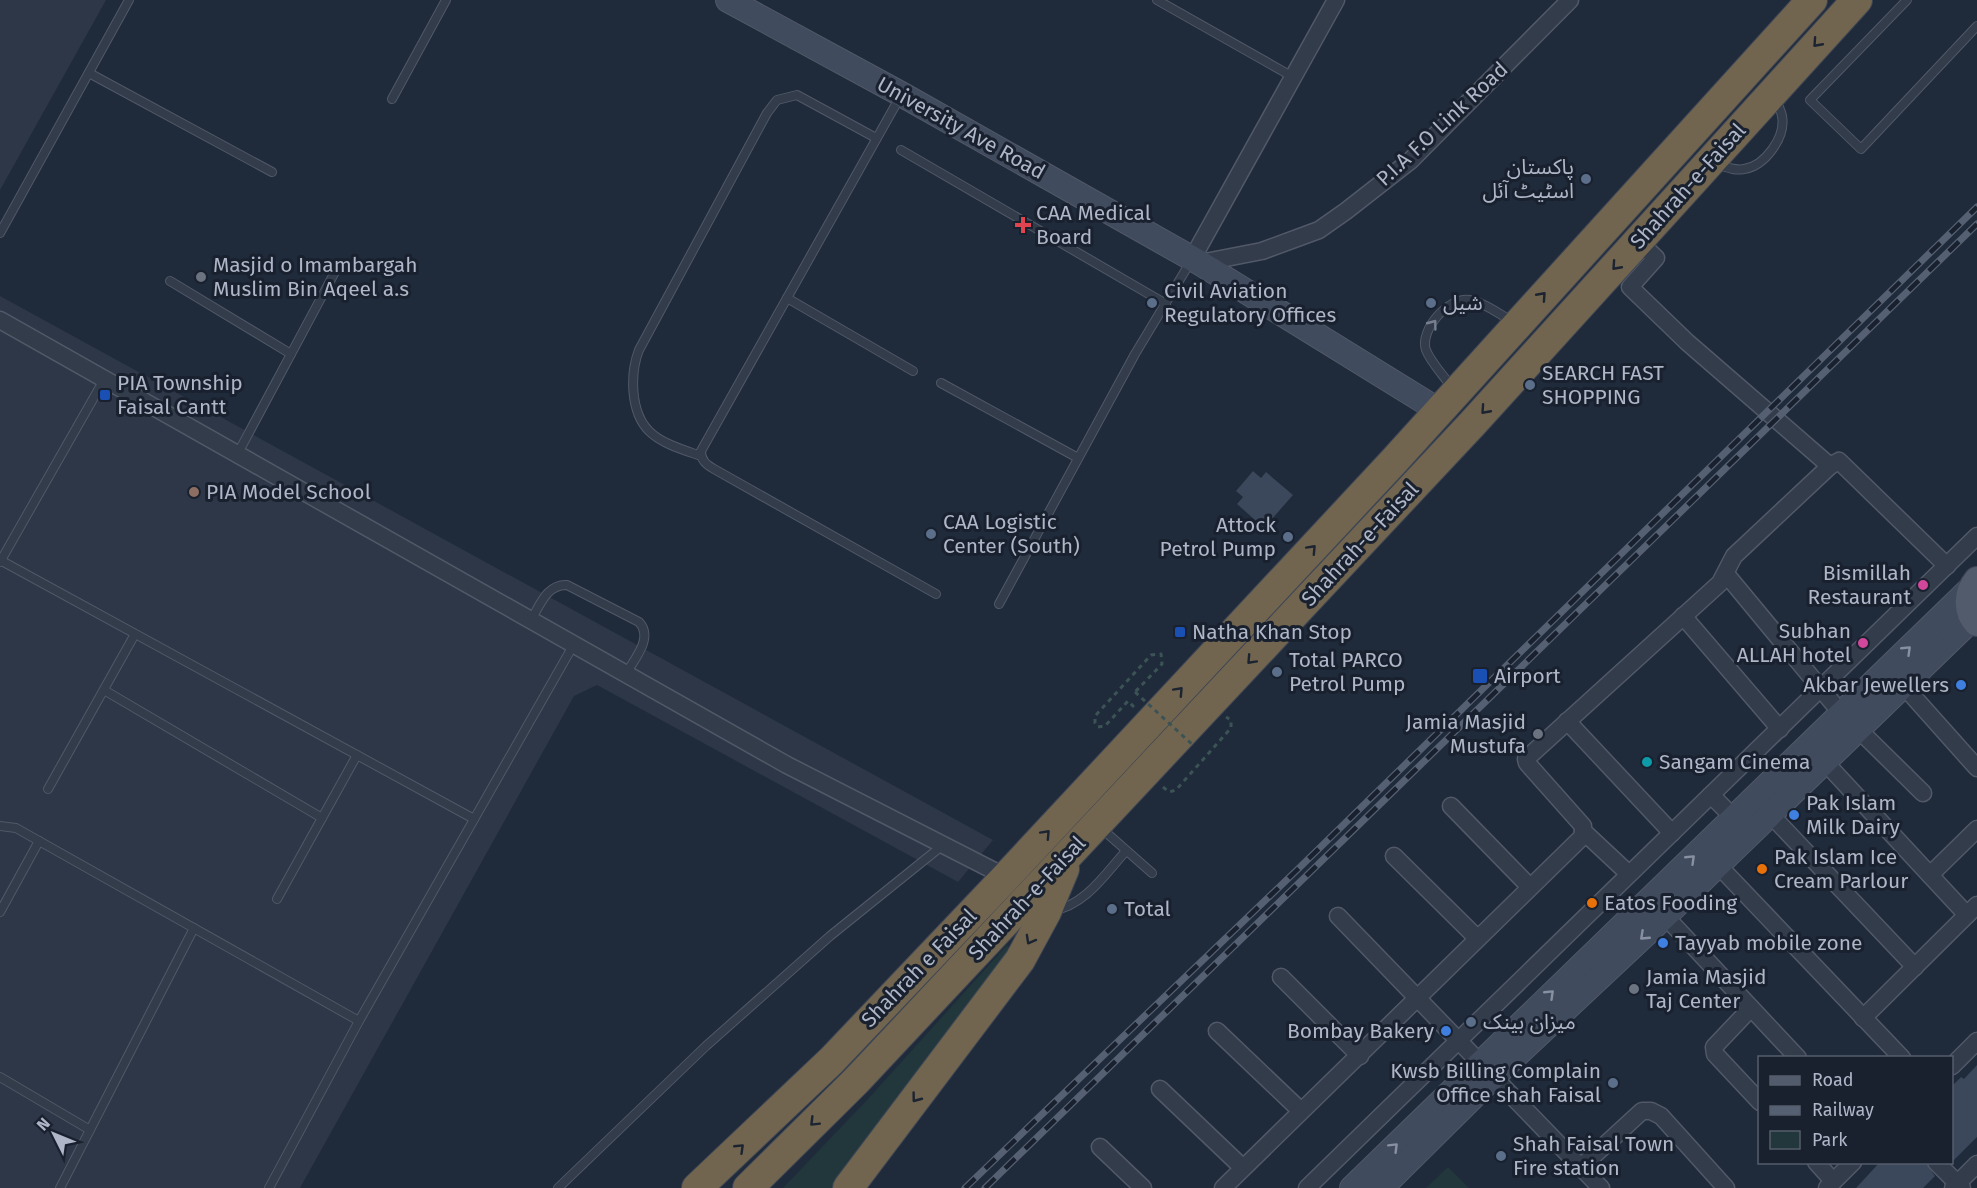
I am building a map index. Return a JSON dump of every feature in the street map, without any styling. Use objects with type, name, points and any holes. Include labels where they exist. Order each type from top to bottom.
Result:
[{"type":"highway","name":"Shahrah-e-Faisal","points":[[1006,877],[1517,324],[1812,0]]},
{"type":"highway","name":"Shahrah-e-Faisal","points":[[748,1188],[856,1081],[1473,423],[1857,0]]},
{"type":"highway","points":[[848,1188],[1020,960],[1046,912],[1073,849]]},
{"type":"highway","name":"Shahrah e Faisal","points":[[697,1188],[832,1060],[1006,877]]},
{"type":"main road","points":[[1974,584],[1968,601],[1975,620]]},
{"type":"street","name":"University Ave Road","points":[[728,0],[901,94],[1446,401]]},
{"type":"street","points":[[1196,261],[1336,0]]},
{"type":"street","name":"P.I.A F.O Link Road","points":[[1196,261],[1262,251],[1319,230],[1410,161],[1570,0]]},
{"type":"street","points":[[1638,241],[1656,258],[1630,288],[1687,342],[1830,466]]},
{"type":"street","points":[[0,320],[787,765],[1006,877]]},
{"type":"street","points":[[1223,1188],[1360,1056],[1529,886],[1582,837],[1583,825],[1527,763],[1527,757],[1720,583],[1734,556],[1830,466],[1839,461],[1842,463],[1947,566]]},
{"type":"street","points":[[1307,1188],[1977,536]]},
{"type":"street","points":[[1726,574],[1821,690],[1923,793]]},
{"type":"street","points":[[1352,1188],[1485,1070],[1665,916],[1824,761],[1850,721],[1974,584]]},
{"type":"street","points":[[1683,616],[1780,729]]},
{"type":"street","points":[[1381,1188],[1485,1070],[1734,818],[1850,721],[1903,685],[1975,620]]},
{"type":"street","points":[[1903,685],[1977,768]]},
{"type":"street","points":[[1567,722],[1672,833]]},
{"type":"street","points":[[1824,761],[1930,875],[1972,910],[1863,1018]]},
{"type":"street","points":[[1712,795],[1734,818]]},
{"type":"street","points":[[1451,806],[1529,886]]},
{"type":"street","points":[[1770,814],[1914,967]]},
{"type":"street","points":[[1930,875],[1977,829]]},
{"type":"street","points":[[1583,831],[1629,874]]},
{"type":"street","points":[[1394,856],[1477,938]]},
{"type":"street","points":[[1718,864],[1900,1056]]},
{"type":"street","points":[[1338,916],[1419,997],[1485,1070],[1601,1188]]},
{"type":"street","points":[[1665,916],[1796,1056]]},
{"type":"street","points":[[1281,977],[1360,1056]]},
{"type":"street","points":[[1751,1008],[1714,1047],[1715,1054],[1758,1100]]},
{"type":"street","points":[[1217,1030],[1301,1111]]},
{"type":"street","points":[[1953,1065],[1977,1041]]},
{"type":"street","points":[[1160,1089],[1243,1168]]},
{"type":"street","points":[[1581,1167],[1642,1111],[1651,1111],[1661,1116],[1726,1188]]},
{"type":"street","points":[[1100,1147],[1143,1188]]},
{"type":"street","points":[[1817,1164],[1830,1185],[1851,1164]]},
{"type":"street","points":[[1938,1164],[1957,1186],[1977,1164]]},
{"type":"lane","points":[[0,233],[129,0]]},
{"type":"lane","points":[[392,99],[446,0]]},
{"type":"lane","points":[[1157,0],[1293,77]]},
{"type":"lane","points":[[1907,0],[1810,100],[1861,149],[1977,26]]},
{"type":"lane","points":[[89,73],[273,172]]},
{"type":"lane","points":[[901,94],[701,451],[701,456],[714,470],[936,594]]},
{"type":"lane","points":[[701,456],[665,442],[650,432],[642,421],[632,385],[632,368],[639,350],[767,113],[777,100],[797,95],[876,138]]},
{"type":"lane","points":[[901,150],[1166,304]]},
{"type":"lane","points":[[999,604],[1078,458],[1166,304],[1196,261]]},
{"type":"lane","points":[[238,453],[336,270]]},
{"type":"lane","points":[[170,281],[291,354]]},
{"type":"lane","points":[[786,298],[913,372]]},
{"type":"lane","points":[[1446,401],[1426,350],[1425,337],[1431,325],[1451,304],[1470,300],[1517,324]]},
{"type":"lane","points":[[106,378],[0,561],[474,819]]},
{"type":"lane","points":[[941,382],[1078,458]]},
{"type":"lane","points":[[531,620],[549,592],[560,585],[567,585],[639,622],[644,632],[644,643],[626,674]]},
{"type":"lane","points":[[48,789],[135,634]]},
{"type":"lane","points":[[269,1188],[359,1021],[574,645]]},
{"type":"lane","points":[[104,690],[322,818]]},
{"type":"lane","points":[[278,899],[357,755]]},
{"type":"lane","points":[[1096,824],[1152,873]]},
{"type":"lane","points":[[0,826],[16,828],[359,1021]]},
{"type":"lane","points":[[0,912],[39,841]]},
{"type":"lane","points":[[558,1188],[705,1046],[830,936],[942,845]]},
{"type":"lane","points":[[1046,912],[1066,909],[1075,904],[1126,850]]},
{"type":"lane","points":[[60,1188],[194,928]]},
{"type":"lane","points":[[0,1077],[90,1130]]},
{"type":"path","points":[[1151,722],[1128,701],[1105,726],[1098,726],[1095,723],[1095,716],[1151,655],[1161,654],[1162,664],[1135,692],[1194,746],[1200,739]]},
{"type":"path","points":[[1164,780],[1163,786],[1166,791],[1176,790],[1231,728],[1229,718],[1221,718]]},
{"type":"shaded area","points":[[0,0],[106,0],[0,190]]},
{"type":"shaded area","points":[[0,296],[993,840],[958,882],[597,685],[574,696],[300,1188],[0,1188]]},
{"type":"green space","points":[[1007,945],[1015,954],[833,1188],[783,1188],[868,1099]]},
{"type":"green space","points":[[1448,1167],[1469,1188],[1426,1188]]},
{"type":"building","points":[[1253,471],[1261,478],[1266,472],[1293,495],[1264,528],[1237,504],[1243,497],[1236,491]]},
{"type":"building","points":[[1977,1065],[1977,1137],[1953,1161],[1953,1085],[1961,1077],[1964,1079]]},
{"type":"building","points":[[1878,1164],[1926,1164],[1935,1176],[1923,1188],[1856,1188]]},
{"type":"railway","points":[[965,1188],[1297,870],[1977,207]]},
{"type":"railway","points":[[985,1188],[1977,224]]},
{"type":"place","name":"پاکستان اسٹیٹ آئل","points":[[1586,179]]},
{"type":"place","name":"CAA Medical Board","points":[[1023,225]]},
{"type":"place","name":"Masjid o Imambargah Muslim Bin Aqeel a.s","points":[[201,277]]},
{"type":"place","name":"Civil Aviation Regulatory Offices","points":[[1152,303]]},
{"type":"place","name":"شیل","points":[[1431,303]]},
{"type":"place","name":"SEARCH FAST SHOPPING","points":[[1530,385]]},
{"type":"place","name":"PIA Township Faisal Cantt","points":[[105,395]]},
{"type":"place","name":"PIA Model School","points":[[194,492]]},
{"type":"place","name":"CAA Logistic Center (South)","points":[[931,534]]},
{"type":"place","name":"Attock Petrol Pump","points":[[1288,537]]},
{"type":"place","name":"Bismillah Restaurant","points":[[1923,585]]},
{"type":"place","name":"Natha Khan Stop","points":[[1180,632]]},
{"type":"place","name":"Subhan ALLAH hotel","points":[[1863,643]]},
{"type":"place","name":"Total PARCO Petrol Pump","points":[[1277,672]]},
{"type":"place","name":"Airport","points":[[1480,676]]},
{"type":"place","name":"Akbar Jewellers","points":[[1961,685]]},
{"type":"place","name":"Jamia Masjid Mustufa","points":[[1538,734]]},
{"type":"place","name":"Sangam Cinema","points":[[1647,762]]},
{"type":"place","name":"Pak Islam Milk Dairy","points":[[1794,815]]},
{"type":"place","name":"Pak Islam Ice Cream Parlour","points":[[1762,869]]},
{"type":"place","name":"Eatos Fooding","points":[[1592,903]]},
{"type":"place","name":"Total","points":[[1112,909]]},
{"type":"place","name":"Tayyab mobile zone","points":[[1663,943]]},
{"type":"place","name":"Jamia Masjid Taj Center","points":[[1634,989]]},
{"type":"place","name":"میزان بینک","points":[[1471,1022]]},
{"type":"place","name":"Bombay Bakery","points":[[1446,1031]]},
{"type":"place","name":"Kwsb Billing Complain Office shah Faisal","points":[[1613,1083]]},
{"type":"place","name":"Shah Faisal Town Fire station","points":[[1501,1156]]}]
